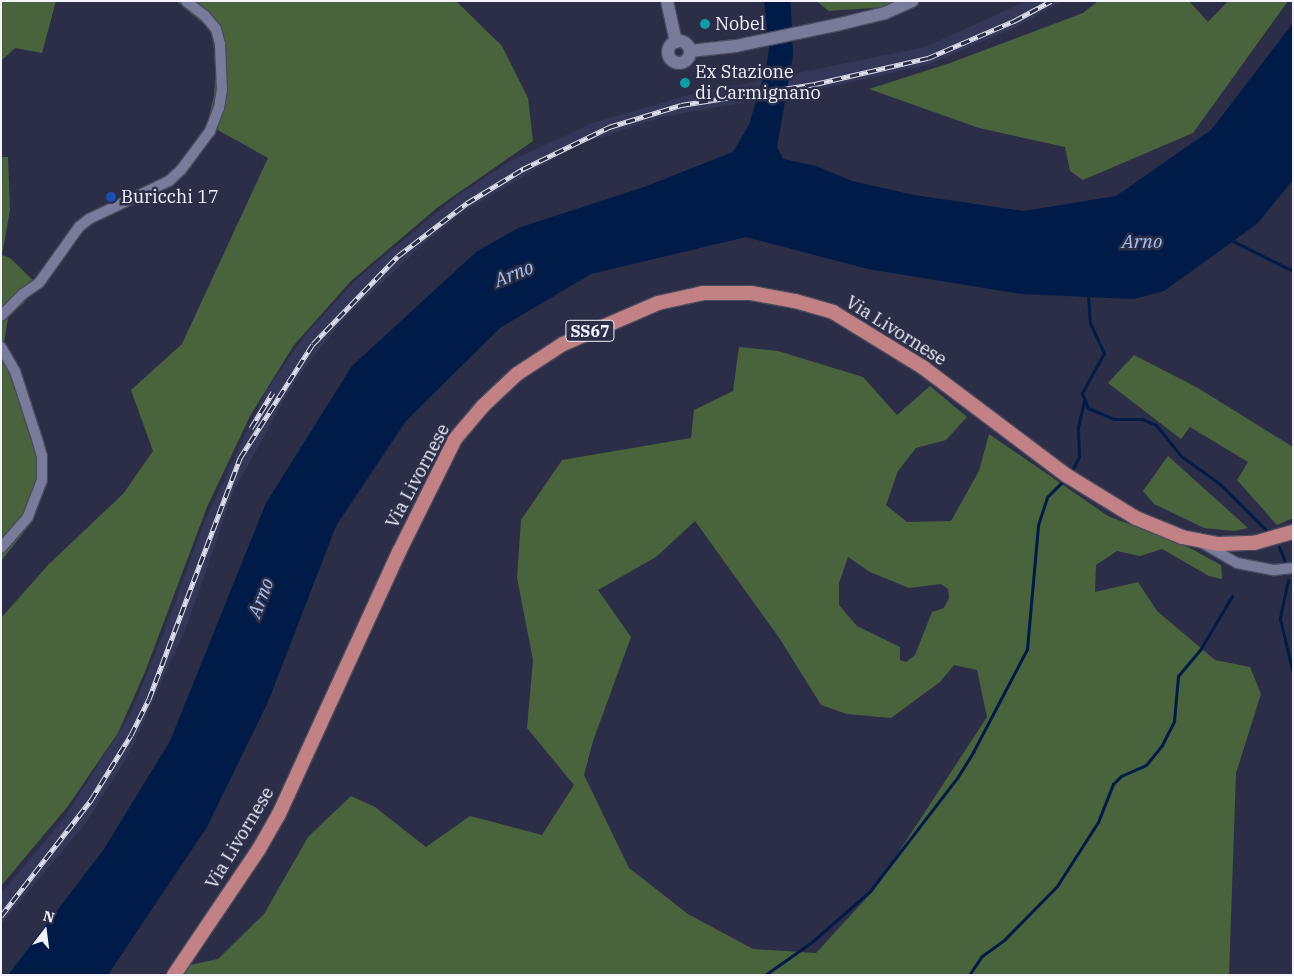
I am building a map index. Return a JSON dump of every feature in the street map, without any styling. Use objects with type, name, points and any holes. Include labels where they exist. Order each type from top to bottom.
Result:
[{"type":"main road","name":"Via Livornese","points":[[174,975],[259,849],[279,814],[415,518],[456,440],[483,406],[517,374],[563,344],[605,324],[658,303],[703,293],[751,293],[795,301],[833,312],[924,368],[1012,436],[1103,499],[1136,518],[1197,540],[1219,544],[1254,543],[1293,532]]},
{"type":"street","points":[[1,316],[23,294],[39,283],[79,227],[89,219],[169,181],[181,170],[210,131],[219,108],[222,90],[220,44],[216,30],[205,16],[186,1]]},
{"type":"street","points":[[667,1],[676,42]]},
{"type":"street","points":[[690,51],[736,46],[885,14],[912,1]]},
{"type":"street","points":[[676,42],[685,43],[690,51]]},
{"type":"street","points":[[676,42],[669,51],[674,61],[686,60],[690,51]]},
{"type":"street","points":[[1,347],[15,371],[37,439],[42,456],[42,480],[28,517],[1,548]]},
{"type":"street","points":[[1197,540],[1237,563],[1274,570],[1293,568]]},
{"type":"shaded area","points":[[1027,1],[1063,1],[1016,27],[930,64],[816,90],[662,117],[577,145],[463,212],[422,245],[345,318],[310,360],[287,395],[234,490],[186,628],[129,754],[85,824],[1,924],[1,894],[65,817],[130,715],[171,615],[203,525],[266,391],[306,334],[358,278],[457,196],[512,160],[593,123],[689,95],[925,47]]},
{"type":"green space","points":[[1,1],[56,1],[42,53],[15,48],[1,61]]},
{"type":"green space","points":[[176,1],[456,1],[502,46],[528,98],[533,141],[438,207],[351,281],[294,345],[250,416],[207,507],[145,672],[118,733],[68,806],[1,886],[1,618],[49,564],[123,494],[153,451],[131,390],[182,344],[268,158],[207,124],[214,96],[216,63],[211,30]]},
{"type":"green space","points":[[816,1],[897,1],[886,7],[829,11]]},
{"type":"green space","points":[[1098,1],[1189,1],[1208,22],[1228,1],[1288,1],[1193,133],[1083,180],[1070,171],[1065,147],[979,128],[869,89],[950,63],[1083,13]]},
{"type":"green space","points":[[1,157],[8,157],[10,210],[2,255],[10,258],[40,287],[8,318],[4,343],[43,438],[48,479],[32,522],[1,561]]},
{"type":"green space","points":[[739,347],[778,351],[863,377],[897,415],[930,386],[967,417],[946,440],[916,448],[898,471],[886,505],[907,522],[951,521],[979,471],[989,434],[1108,516],[1190,548],[1221,565],[1222,579],[1209,576],[1162,549],[1140,556],[1117,551],[1096,565],[1095,592],[1138,582],[1157,611],[1215,660],[1250,667],[1261,694],[1236,773],[1229,975],[183,975],[190,965],[218,959],[264,914],[308,837],[351,796],[375,807],[426,847],[470,816],[542,835],[574,785],[527,728],[533,660],[517,578],[521,520],[562,460],[691,438],[694,410],[733,391]],"holes":[[[695,521],[780,639],[821,705],[847,714],[891,718],[940,682],[954,665],[977,670],[987,717],[874,890],[816,953],[753,949],[688,914],[629,868],[584,775],[593,741],[631,637],[598,590],[656,557]],[[848,557],[870,572],[909,588],[941,584],[948,589],[949,598],[944,608],[932,612],[915,655],[906,662],[900,660],[900,647],[857,626],[839,605],[839,583]]]},
{"type":"green space","points":[[1134,355],[1198,388],[1293,447],[1293,518],[1277,525],[1237,480],[1248,462],[1190,427],[1181,439],[1108,383]]},
{"type":"green space","points":[[1168,456],[1248,528],[1234,531],[1204,528],[1154,504],[1143,491]]},
{"type":"water","name":"Arno","points":[[764,1],[790,1],[791,8],[793,55],[777,147],[783,159],[816,166],[852,181],[914,195],[1024,211],[1116,196],[1211,130],[1293,23],[1293,180],[1257,224],[1164,291],[1134,299],[1021,294],[868,269],[746,237],[591,274],[500,328],[406,421],[336,526],[268,702],[207,827],[108,975],[8,975],[104,849],[170,741],[266,503],[352,366],[476,252],[518,228],[644,187],[733,152],[749,125],[766,68],[769,49]]},
{"type":"waterway","points":[[1231,240],[1293,271]]},
{"type":"waterway","points":[[1088,295],[1090,323],[1104,353],[1082,393],[1088,408],[1114,419],[1142,419],[1156,425],[1181,456],[1220,484],[1268,532]]},
{"type":"waterway","points":[[1071,472],[1079,457],[1078,427],[1084,401]]},
{"type":"waterway","points":[[765,975],[813,941],[870,891],[957,778],[973,752],[1027,649],[1038,525],[1047,497],[1062,482]]},
{"type":"waterway","points":[[1279,547],[1287,566]]},
{"type":"waterway","points":[[1288,580],[1280,619],[1293,673]]},
{"type":"waterway","points":[[969,975],[982,956],[1004,940],[1057,886],[1098,822],[1113,784],[1121,776],[1146,765],[1162,745],[1174,721],[1178,676],[1200,650],[1232,596]]},
{"type":"railway","points":[[1,916],[91,800],[131,735],[149,699],[240,458],[313,344],[398,256],[467,203],[523,169],[609,127],[681,105],[815,84],[928,58],[1014,21],[1051,1]]},
{"type":"railway","points":[[251,428],[273,392]]},
{"type":"place","name":"Nobel","points":[[705,24]]},
{"type":"place","name":"Ex Stazione di Carmignano","points":[[685,83]]},
{"type":"place","name":"Buricchi 17","points":[[111,197]]}]
